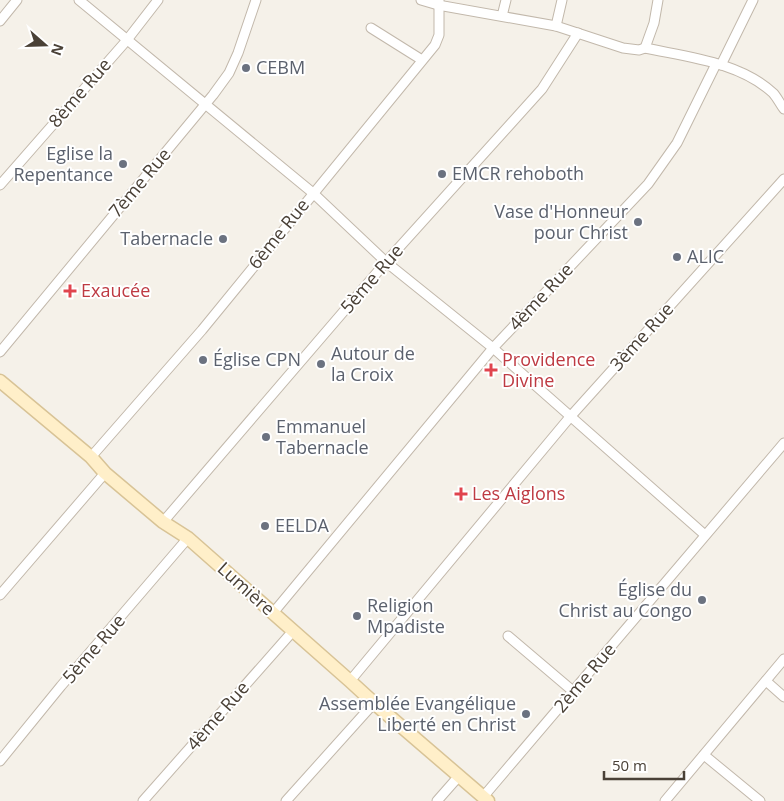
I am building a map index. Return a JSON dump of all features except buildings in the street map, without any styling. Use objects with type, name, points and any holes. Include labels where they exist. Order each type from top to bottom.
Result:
[{"type":"street","points":[[0,21],[17,0]]},
{"type":"street","points":[[80,0],[204,105],[313,193],[386,262],[493,348],[705,534]]},
{"type":"street","name":"8ème Rue","points":[[0,185],[127,40],[158,0]]},
{"type":"street","name":"7ème Rue","points":[[0,352],[229,73],[238,53],[256,0]]},
{"type":"street","points":[[421,0],[556,26],[624,48],[639,50],[645,48],[718,65],[756,80],[774,94],[784,109]]},
{"type":"street","points":[[502,16],[506,0]]},
{"type":"street","points":[[556,26],[562,0]]},
{"type":"street","points":[[645,48],[654,23],[658,0]]},
{"type":"street","name":"4ème Rue","points":[[273,613],[493,348],[648,184],[677,143],[753,0]]},
{"type":"street","name":"6ème Rue","points":[[91,456],[202,330],[434,45],[439,35],[439,3]]},
{"type":"street","points":[[372,28],[422,60]]},
{"type":"street","name":"5ème Rue","points":[[163,522],[386,262],[542,89],[578,33]]},
{"type":"street","name":"3ème Rue","points":[[350,681],[570,417],[784,180]]},
{"type":"street","name":"Lumière","points":[[2,387],[91,456],[105,473],[163,522],[188,538],[374,704],[485,799]]},
{"type":"street","name":"2ème Rue","points":[[485,799],[705,534],[784,443]]},
{"type":"street","points":[[0,595],[105,473]]},
{"type":"street","name":"5ème Rue","points":[[0,761],[61,686],[188,538]]},
{"type":"street","name":"4ème Rue","points":[[143,801],[293,631]]},
{"type":"street","points":[[508,636],[574,692]]},
{"type":"street","points":[[664,801],[704,756],[784,659]]},
{"type":"street","points":[[766,681],[784,697]]},
{"type":"street","points":[[286,801],[374,704]]},
{"type":"street","points":[[704,756],[760,801]]},
{"type":"street","points":[[437,801],[459,776]]},
{"type":"place","name":"CEBM","points":[[246,68]]},
{"type":"place","name":"Eglise la Repentance","points":[[123,164]]},
{"type":"place","name":"EMCR rehoboth","points":[[442,174]]},
{"type":"place","name":"Vase d'Honneur pour Christ","points":[[638,222]]},
{"type":"place","name":"Tabernacle","points":[[223,239]]},
{"type":"place","name":"ALIC","points":[[677,257]]},
{"type":"place","name":"Exaucée","points":[[70,291]]},
{"type":"place","name":"Église CPN","points":[[203,360]]},
{"type":"place","name":"Autour de la Croix","points":[[321,364]]},
{"type":"place","name":"Providence Divine","points":[[491,370]]},
{"type":"place","name":"Emmanuel Tabernacle","points":[[266,437]]},
{"type":"place","name":"Les Aiglons","points":[[461,494]]},
{"type":"place","name":"EELDA","points":[[265,526]]},
{"type":"place","name":"Église du Christ au Congo","points":[[702,600]]},
{"type":"place","name":"Religion Mpadiste","points":[[357,616]]},
{"type":"place","name":"Assemblée Evangélique Liberté en Christ","points":[[526,714]]}]
